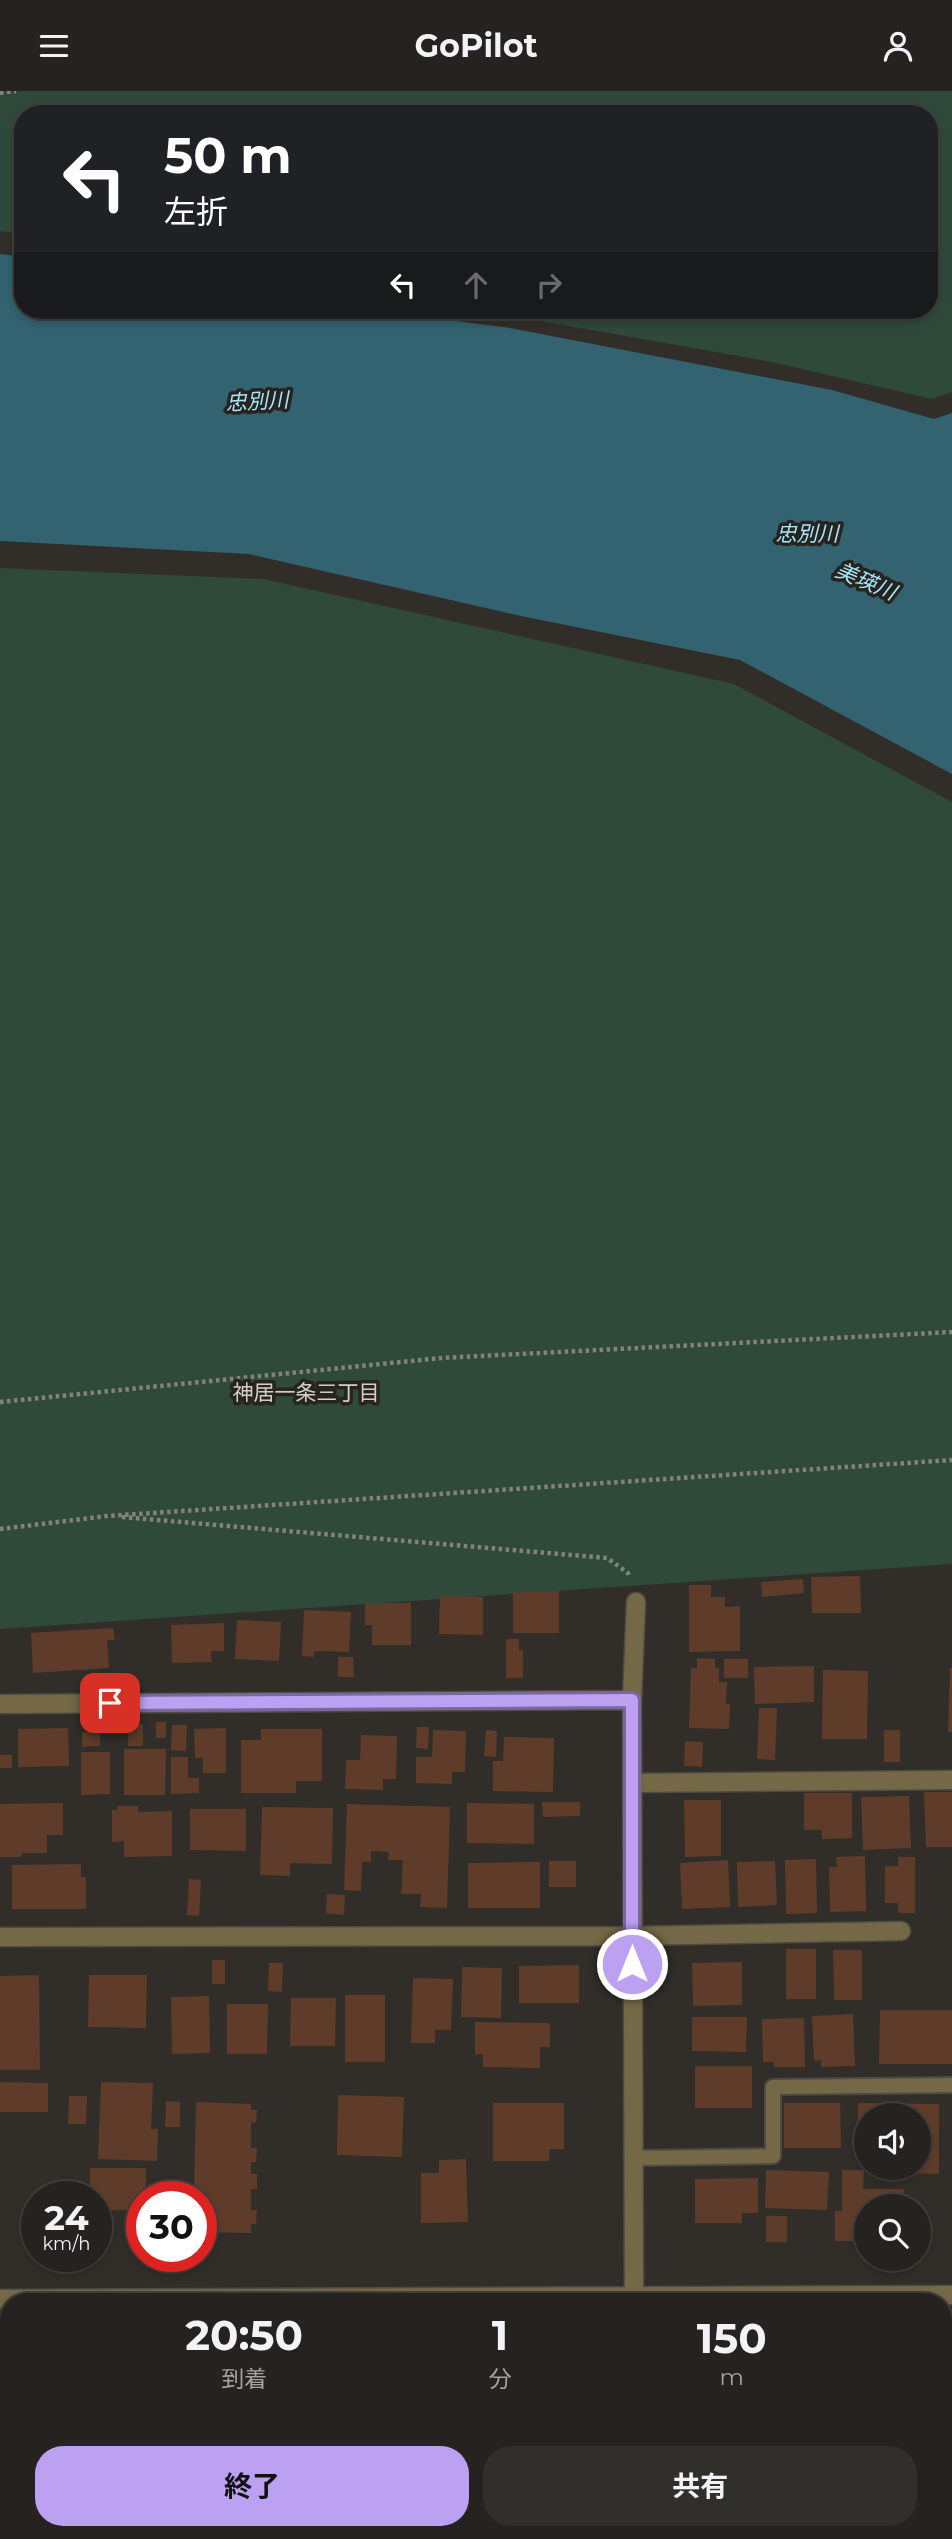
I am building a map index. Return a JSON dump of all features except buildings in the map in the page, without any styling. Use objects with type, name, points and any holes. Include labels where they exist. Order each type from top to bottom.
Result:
[{"type":"street","points":[[634,2293],[632,1700],[636,1602]]},
{"type":"street","points":[[0,1704],[632,1700]]},
{"type":"street","points":[[632,1783],[952,1780]]},
{"type":"street","points":[[0,1937],[632,1936],[901,1931]]},
{"type":"lane","points":[[633,2158],[774,2155],[773,2087],[952,2085]]},
{"type":"path","points":[[0,93],[16,91]]},
{"type":"path","points":[[0,1402],[441,1358],[952,1332]]},
{"type":"path","points":[[0,1529],[107,1516],[952,1460]]},
{"type":"path","points":[[107,1516],[607,1558],[628,1573],[636,1602]]},
{"type":"green space","points":[[0,91],[952,91],[952,392],[932,399],[772,362],[530,319],[938,319],[938,105],[14,105],[14,233],[0,231]]},
{"type":"green space","points":[[0,568],[263,579],[734,684],[952,802],[952,1564],[0,1629]]},
{"type":"water","name":"忠別川","points":[[0,254],[14,256],[14,319],[440,319],[510,328],[832,390],[934,419],[952,413],[952,774],[740,660],[521,616],[249,554],[0,541]]},
{"type":"district","name":"神居一条三丁目","points":[[306,1392]]},
{"type":"route","points":[[110,1703],[632,1700],[632,1964]]},
{"type":"water label","name":"美瑛川","points":[[866,581]]}]
